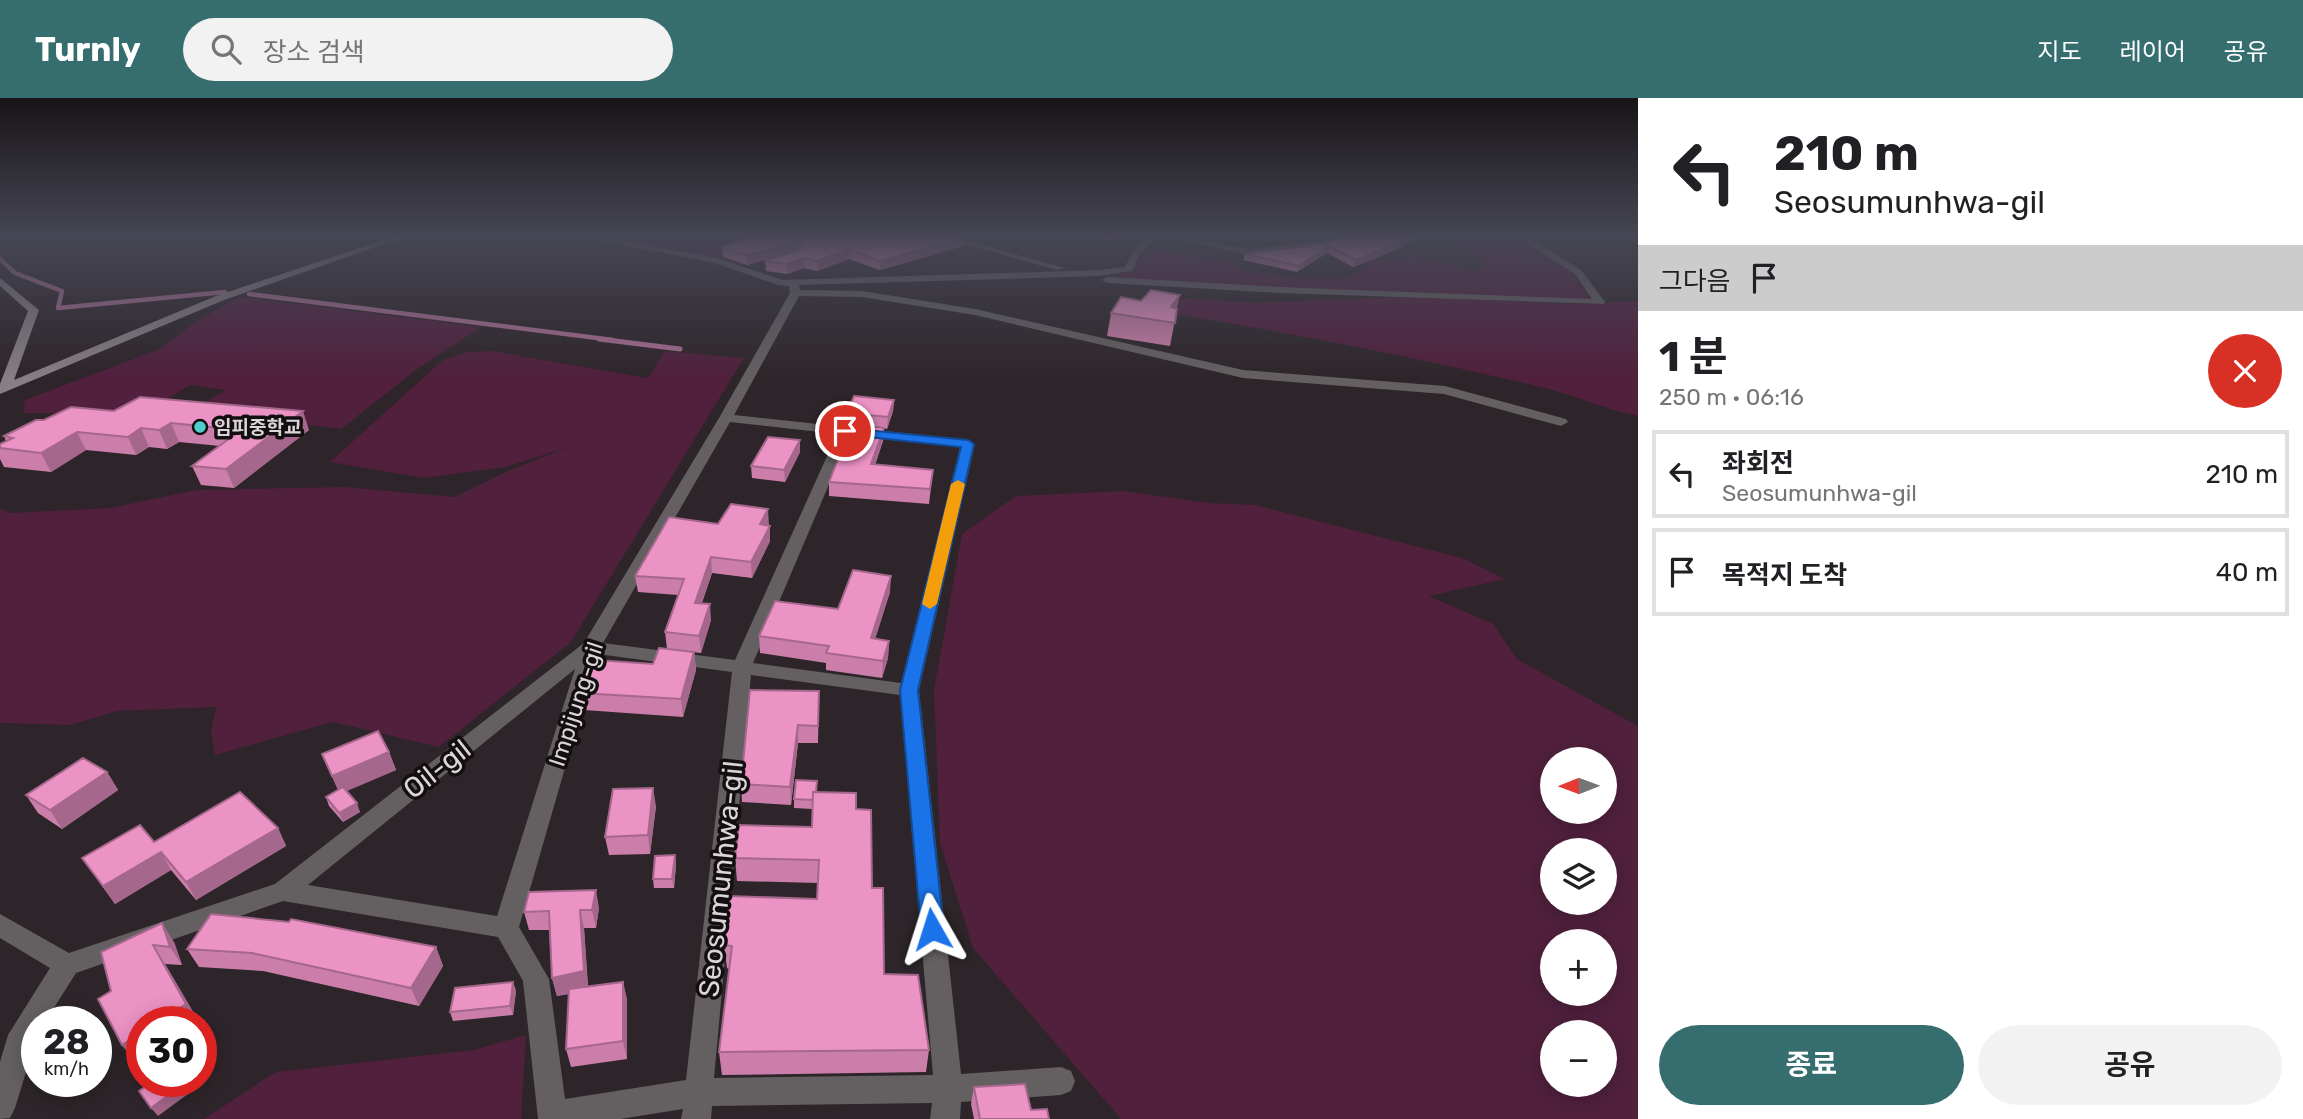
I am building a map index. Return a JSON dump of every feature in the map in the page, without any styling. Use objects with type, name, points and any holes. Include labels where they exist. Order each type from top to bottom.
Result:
[{"type":"street","points":[[2,389],[34,310],[3,284]]},
{"type":"street","points":[[2,389],[219,298],[262,284]]},
{"type":"street","points":[[784,284],[813,291],[880,297],[975,312],[1243,373],[1445,390],[1561,422]]},
{"type":"street","points":[[794,288],[877,284]]},
{"type":"street","points":[[1110,284],[1121,295]]},
{"type":"street","points":[[1193,284],[1280,290],[1600,302],[1587,284]]},
{"type":"street","name":"Impijung-gil","points":[[506,928],[591,647],[726,418],[794,288]]},
{"type":"street","points":[[726,418],[968,444],[909,690],[948,1088],[945,1119]]},
{"type":"street","name":"Seosumunhwa-gil","points":[[698,1106],[742,666],[845,431]]},
{"type":"street","points":[[591,647],[909,690]]},
{"type":"street","name":"Oil-gil","points":[[67,965],[283,891],[591,647]]},
{"type":"street","name":"Oil-gil","points":[[283,891],[506,928]]},
{"type":"street","points":[[0,925],[67,965],[22,1035],[0,1109],[9,1119]]},
{"type":"street","points":[[506,928],[536,979],[554,1117],[1061,1082]]},
{"type":"shaded area","points":[[1194,284],[1579,284],[1591,300],[1400,291],[1328,294]]},
{"type":"shaded area","points":[[239,297],[481,327],[416,370],[341,429],[191,411],[225,390],[190,385],[142,414],[23,413],[25,400],[160,349],[195,322]]},
{"type":"shaded area","points":[[1405,297],[1584,304],[1638,302],[1638,416],[1553,390],[1446,365],[1158,311],[1182,298],[1254,303]]},
{"type":"shaded area","points":[[492,351],[648,378],[665,351],[744,358],[571,642],[439,747],[333,722],[215,755],[211,731],[216,707],[117,711],[71,725],[0,723],[0,508],[11,513],[110,508],[196,490],[346,487],[454,497],[508,471],[568,447],[506,467],[424,478],[330,462],[443,360],[468,352]]},
{"type":"shaded area","points":[[1124,491],[1208,503],[1255,505],[1462,558],[1505,579],[1429,596],[1493,624],[1517,659],[1638,726],[1638,1119],[1121,1119],[973,948],[940,843],[934,690],[962,534],[1016,496]]},
{"type":"shaded area","points":[[526,1035],[521,1119],[204,1119],[276,1072],[473,1050]]},
{"type":"building","points":[[1151,290],[1180,295],[1171,307],[1177,309],[1175,323],[1111,313],[1121,297],[1141,301]]},
{"type":"building","points":[[854,396],[894,400],[888,417],[847,413]]},
{"type":"building","points":[[140,397],[303,411],[226,469],[192,466],[241,430],[171,423],[159,430],[141,428],[128,437],[77,432],[41,453],[0,448],[0,444],[13,438],[4,436],[71,407],[114,411]]},
{"type":"building","points":[[852,424],[884,428],[871,464],[933,470],[930,489],[829,482]]},
{"type":"building","points":[[768,437],[800,440],[784,470],[751,466]]},
{"type":"building","points":[[731,504],[768,509],[760,524],[770,526],[751,562],[711,557],[695,603],[710,604],[699,636],[665,632],[684,579],[635,576],[669,517],[718,524]]},
{"type":"building","points":[[853,570],[891,576],[871,638],[889,641],[883,661],[826,653],[829,646],[759,636],[775,601],[838,609]]},
{"type":"building","points":[[659,648],[694,652],[681,699],[581,693],[596,660],[653,664]]},
{"type":"building","points":[[750,690],[819,691],[818,726],[798,725],[790,787],[741,784]]},
{"type":"building","points":[[378,731],[389,752],[332,776],[322,754]]},
{"type":"building","points":[[83,758],[107,772],[50,810],[26,795]]},
{"type":"building","points":[[796,780],[817,781],[813,800],[794,799]]},
{"type":"building","points":[[343,787],[357,803],[339,813],[326,797]]},
{"type":"building","points":[[653,788],[648,835],[605,837],[613,789]]},
{"type":"building","points":[[240,792],[278,828],[186,882],[161,852],[103,886],[82,858],[140,825],[154,842]]},
{"type":"building","points":[[813,792],[856,793],[856,809],[871,810],[872,888],[883,888],[884,974],[918,975],[929,1050],[719,1052],[732,946],[724,945],[729,896],[817,899],[819,860],[735,858],[739,825],[812,827]]},
{"type":"building","points":[[675,855],[672,879],[653,879],[655,856]]},
{"type":"building","points":[[596,890],[592,910],[580,910],[584,971],[552,978],[549,911],[524,912],[529,892]]},
{"type":"building","points":[[211,914],[289,922],[291,919],[436,947],[411,988],[252,953],[187,949]]},
{"type":"building","points":[[162,923],[170,947],[153,945],[186,1004],[126,1006],[126,1042],[122,1045],[112,1026],[112,1006],[102,1006],[98,999],[111,991],[101,952]]},
{"type":"building","points":[[513,982],[510,1006],[450,1012],[455,988]]},
{"type":"building","points":[[623,982],[623,1041],[566,1049],[569,989]]},
{"type":"building","points":[[1025,1084],[1031,1110],[1047,1109],[1049,1119],[980,1119],[974,1087]]},
{"type":"building","points":[[143,1097],[166,1097],[151,1108]]},
{"type":"waterway","points":[[43,284],[62,291],[58,308],[225,292]]},
{"type":"waterway","points":[[249,294],[613,340]]},
{"type":"waterway","points":[[599,339],[680,349]]},
{"type":"slow traffic","points":[[930,604],[958,484]]},
{"type":"place","name":"임피중학교","points":[[200,427]]},
{"type":"route","points":[[845,431],[968,444],[909,690],[932,929]]}]
